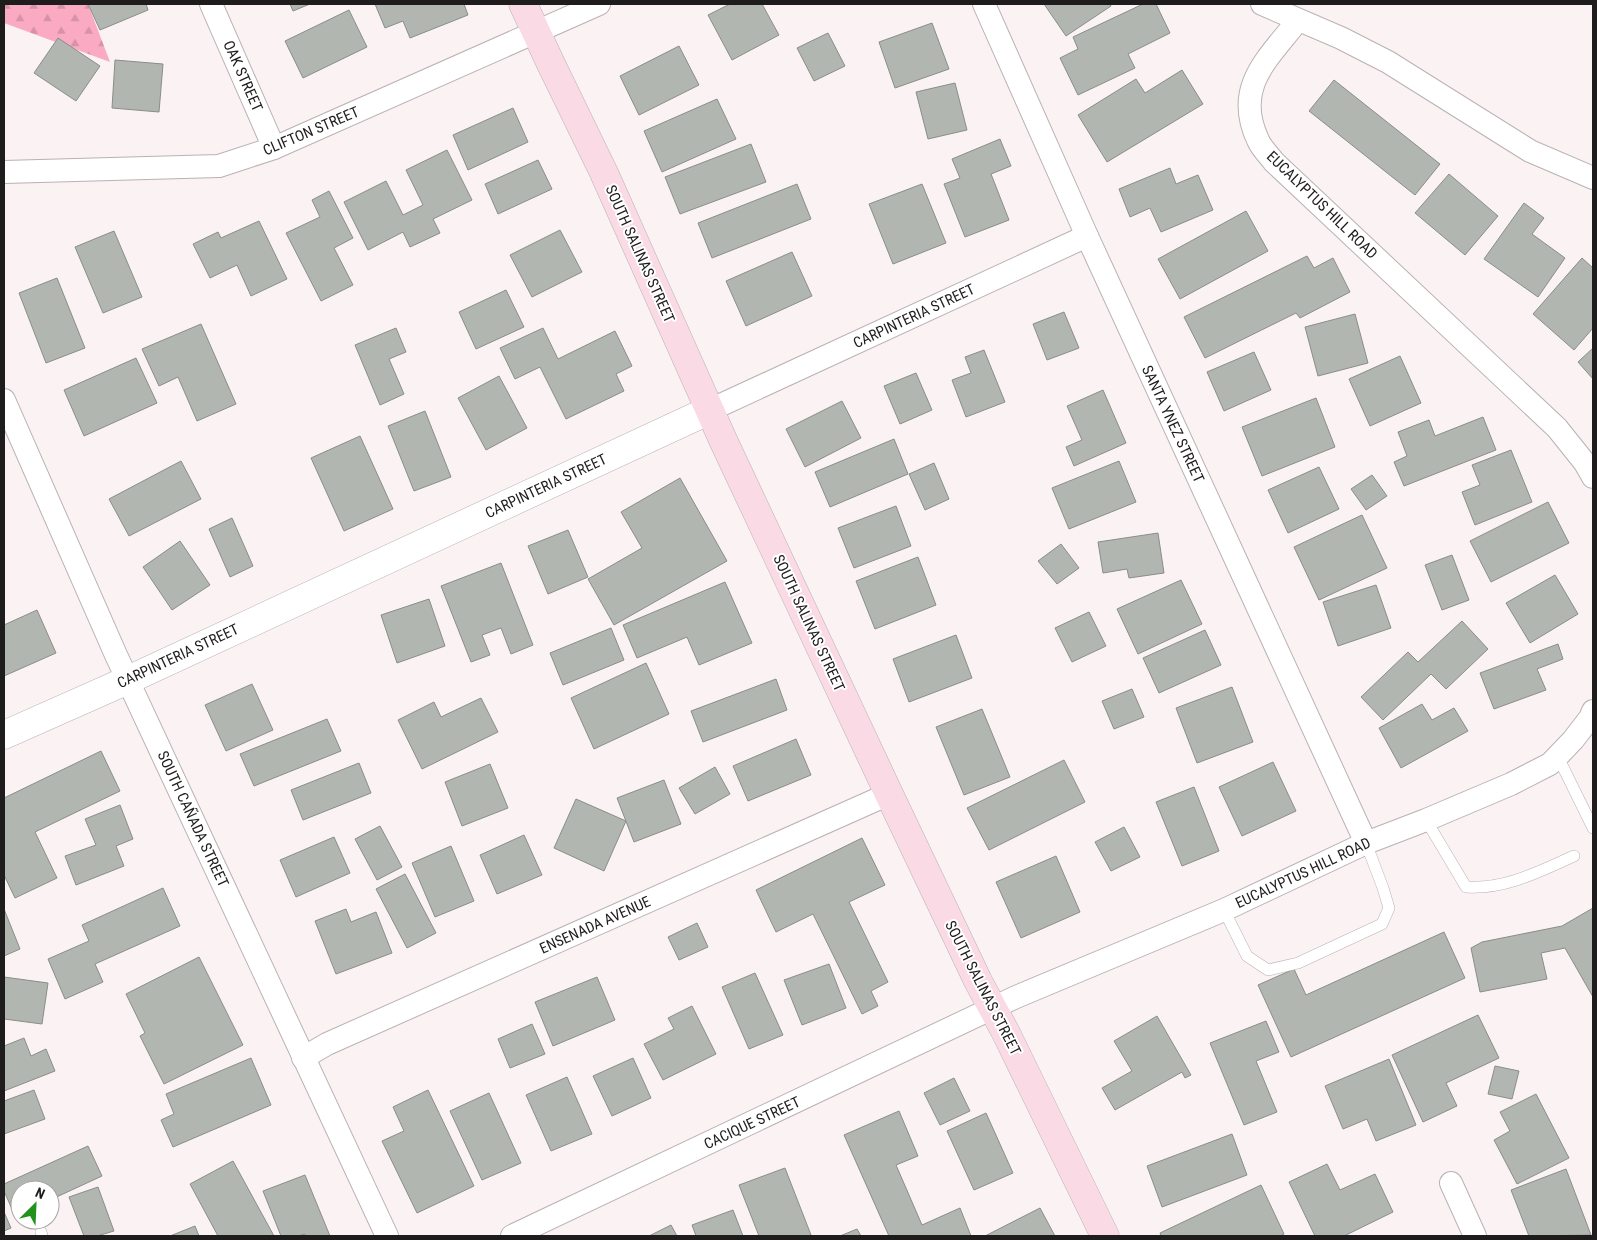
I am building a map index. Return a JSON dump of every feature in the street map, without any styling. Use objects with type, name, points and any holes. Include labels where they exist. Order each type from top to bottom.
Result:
[{"type":"main road","name":"SOUTH SALINAS STREET","points":[[523,4],[604,173],[710,410],[889,794],[992,1009],[1006,1033],[1105,1236]]},
{"type":"street","name":"OAK STREET","points":[[211,4],[274,148]]},
{"type":"street","name":"CLIFTON STREET","points":[[4,172],[219,166],[274,148],[599,4]]},
{"type":"street","name":"SANTA YNEZ STREET","points":[[984,4],[1366,843]]},
{"type":"street","points":[[1262,4],[1341,38],[1388,62],[1530,151],[1593,178]]},
{"type":"street","name":"EUCALYPTUS HILL ROAD","points":[[1298,20],[1256,75],[1249,98],[1249,115],[1258,141],[1274,162],[1557,428],[1585,463],[1593,477]]},
{"type":"street","name":"CARPINTERIA STREET","points":[[4,735],[128,680],[1088,236]]},
{"type":"street","name":"SOUTH CAÑADA STREET","points":[[4,400],[128,680],[386,1236]]},
{"type":"street","name":"EUCALYPTUS HILL ROAD","points":[[992,1009],[1032,990],[1224,910],[1366,843],[1511,784],[1550,764],[1573,740],[1592,715]]},
{"type":"street","name":"ENSENADA AVENUE","points":[[303,1058],[327,1044],[889,794]]},
{"type":"street","name":"CACIQUE STREET","points":[[512,1236],[992,1009]]},
{"type":"street","points":[[1451,1184],[1475,1236]]},
{"type":"lane","points":[[1557,755],[1593,828]]},
{"type":"lane","points":[[1426,820],[1466,887],[1483,888],[1524,878],[1574,856]]},
{"type":"lane","points":[[1224,910],[1247,956],[1268,970],[1298,963],[1368,932],[1382,924],[1388,908],[1383,888],[1366,843]]},
{"type":"green space","points":[[4,4],[88,4],[110,62],[4,23]]},
{"type":"building","points":[[88,4],[146,4],[148,10],[100,30]]},
{"type":"building","points":[[290,4],[310,4],[293,11]]},
{"type":"building","points":[[375,4],[464,4],[468,15],[410,38],[403,21],[385,28]]},
{"type":"building","points":[[730,4],[762,4],[779,35],[732,60],[708,15]]},
{"type":"building","points":[[1044,4],[1110,4],[1111,6],[1066,36]]},
{"type":"building","points":[[1143,4],[1156,4],[1170,33],[1128,54],[1135,68],[1078,95],[1060,58],[1078,49],[1073,37]]},
{"type":"building","points":[[349,10],[367,47],[303,78],[285,41]]},
{"type":"building","points":[[932,23],[949,69],[895,88],[879,42]]},
{"type":"building","points":[[828,33],[845,66],[814,81],[797,48]]},
{"type":"building","points":[[58,38],[100,66],[76,101],[34,73]]},
{"type":"building","points":[[679,46],[699,85],[639,115],[620,76]]},
{"type":"building","points":[[115,60],[163,64],[159,112],[112,108]]},
{"type":"building","points":[[1182,70],[1203,104],[1107,162],[1078,115],[1136,79],[1145,93]]},
{"type":"building","points":[[1334,80],[1440,164],[1415,195],[1309,111]]},
{"type":"building","points":[[955,83],[967,130],[928,139],[916,92]]},
{"type":"building","points":[[717,99],[736,139],[662,172],[644,131]]},
{"type":"building","points":[[513,108],[528,142],[468,170],[453,135]]},
{"type":"building","points":[[1000,139],[1011,166],[991,174],[1009,220],[965,237],[944,184],[960,178],[952,159]]},
{"type":"building","points":[[751,144],[766,182],[680,214],[665,177]]},
{"type":"building","points":[[447,150],[472,200],[433,219],[440,233],[410,247],[403,232],[368,250],[344,202],[386,181],[403,215],[423,205],[406,170]]},
{"type":"building","points":[[538,160],[552,189],[498,214],[485,184]]},
{"type":"building","points":[[1170,168],[1176,184],[1198,175],[1213,210],[1161,232],[1150,208],[1130,217],[1119,189]]},
{"type":"building","points":[[1449,174],[1498,216],[1465,255],[1415,213]]},
{"type":"building","points":[[797,184],[811,219],[712,258],[698,223]]},
{"type":"building","points":[[922,184],[946,243],[893,264],[869,204]]},
{"type":"building","points":[[329,191],[353,238],[334,248],[353,285],[321,301],[286,233],[320,217],[312,200]]},
{"type":"building","points":[[1524,203],[1544,218],[1532,234],[1565,258],[1538,297],[1484,259]]},
{"type":"building","points":[[1246,211],[1268,251],[1180,299],[1158,259]]},
{"type":"building","points":[[259,221],[287,279],[251,296],[237,265],[210,278],[193,244],[218,232],[221,238]]},
{"type":"building","points":[[560,230],[582,272],[532,297],[510,255]]},
{"type":"building","points":[[114,231],[142,297],[103,313],[75,247]]},
{"type":"building","points":[[792,252],[812,296],[746,326],[726,281]]},
{"type":"building","points":[[1307,256],[1314,268],[1333,258],[1350,292],[1300,318],[1296,313],[1205,358],[1184,317]]},
{"type":"building","points":[[1582,258],[1593,268],[1593,328],[1574,350],[1533,314]]},
{"type":"building","points":[[57,278],[85,348],[46,363],[19,293]]},
{"type":"building","points":[[506,290],[524,327],[476,349],[459,312]]},
{"type":"building","points":[[1064,312],[1079,348],[1047,360],[1033,324]]},
{"type":"building","points":[[1355,314],[1368,363],[1318,376],[1305,327]]},
{"type":"building","points":[[201,324],[236,404],[197,421],[178,377],[159,386],[142,349]]},
{"type":"building","points":[[396,328],[406,352],[389,359],[404,394],[380,405],[355,345]]},
{"type":"building","points":[[543,328],[558,359],[615,331],[632,366],[616,374],[624,391],[566,419],[540,367],[515,379],[500,348]]},
{"type":"building","points":[[1593,348],[1593,379],[1578,362]]},
{"type":"building","points":[[984,350],[1005,402],[966,417],[952,380],[971,373],[965,357]]},
{"type":"building","points":[[1254,352],[1271,390],[1224,411],[1207,372]]},
{"type":"building","points":[[1400,356],[1421,403],[1370,426],[1349,379]]},
{"type":"building","points":[[136,358],[157,403],[84,436],[64,390]]},
{"type":"building","points":[[916,373],[932,410],[900,424],[884,386]]},
{"type":"building","points":[[499,376],[527,428],[486,450],[458,398]]},
{"type":"building","points":[[1103,390],[1126,443],[1074,466],[1066,447],[1082,440],[1067,406]]},
{"type":"building","points":[[1316,398],[1335,447],[1262,476],[1242,427]]},
{"type":"building","points":[[842,401],[861,438],[805,467],[786,429]]},
{"type":"building","points":[[425,411],[451,477],[414,491],[388,426]]},
{"type":"building","points":[[1483,417],[1496,450],[1404,486],[1394,462],[1407,456],[1398,432],[1429,420],[1435,436]]},
{"type":"building","points":[[360,436],[393,509],[344,531],[311,458]]},
{"type":"building","points":[[894,439],[908,474],[830,507],[815,472]]},
{"type":"building","points":[[1511,450],[1532,502],[1475,525],[1462,492],[1480,485],[1472,465]]},
{"type":"building","points":[[181,461],[201,499],[129,536],[109,499]]},
{"type":"building","points":[[1119,461],[1136,502],[1069,529],[1052,488]]},
{"type":"building","points":[[934,463],[949,499],[925,510],[909,474]]},
{"type":"building","points":[[1319,467],[1339,509],[1288,533],[1268,490]]},
{"type":"building","points":[[1372,475],[1387,496],[1366,510],[1351,489]]},
{"type":"building","points":[[680,478],[727,561],[614,625],[588,579],[642,548],[621,512]]},
{"type":"building","points":[[1548,502],[1569,543],[1491,582],[1470,541]]},
{"type":"building","points":[[896,506],[911,546],[854,568],[838,528]]},
{"type":"building","points":[[1362,515],[1387,568],[1319,600],[1294,547]]},
{"type":"building","points":[[232,518],[253,566],[230,577],[209,529]]},
{"type":"building","points":[[568,530],[588,577],[548,594],[528,546]]},
{"type":"building","points":[[1158,533],[1164,573],[1129,578],[1127,569],[1103,573],[1098,542]]},
{"type":"building","points":[[180,541],[210,585],[172,610],[143,567]]},
{"type":"building","points":[[1061,544],[1079,568],[1057,584],[1038,561]]},
{"type":"building","points":[[1452,555],[1469,600],[1442,610],[1425,565]]},
{"type":"building","points":[[918,557],[936,605],[875,629],[856,581]]},
{"type":"building","points":[[501,563],[533,645],[511,654],[501,628],[482,635],[490,655],[471,662],[441,586]]},
{"type":"building","points":[[1555,575],[1578,614],[1530,643],[1506,603]]},
{"type":"building","points":[[1181,580],[1202,624],[1138,654],[1117,609]]},
{"type":"building","points":[[725,582],[752,643],[699,665],[687,637],[637,658],[623,625]]},
{"type":"building","points":[[1376,585],[1391,628],[1338,646],[1323,602]]},
{"type":"building","points":[[429,599],[445,646],[397,663],[381,615]]},
{"type":"building","points":[[37,610],[56,653],[4,676],[4,625]]},
{"type":"building","points":[[1089,612],[1106,646],[1072,662],[1055,628]]},
{"type":"building","points":[[1462,621],[1488,649],[1446,689],[1431,674],[1383,720],[1361,697],[1408,652],[1418,662]]},
{"type":"building","points":[[611,628],[624,660],[563,685],[550,653]]},
{"type":"building","points":[[1205,630],[1221,665],[1159,693],[1143,658]]},
{"type":"building","points":[[956,635],[972,678],[909,702],[893,659]]},
{"type":"building","points":[[1558,644],[1563,659],[1537,669],[1546,690],[1494,709],[1480,673]]},
{"type":"building","points":[[646,663],[669,714],[594,749],[571,698]]},
{"type":"building","points":[[776,679],[787,710],[703,742],[691,711]]},
{"type":"building","points":[[252,684],[273,730],[226,751],[205,705]]},
{"type":"building","points":[[1232,687],[1253,742],[1197,763],[1176,708]]},
{"type":"building","points":[[1132,689],[1144,717],[1114,729],[1102,701]]},
{"type":"building","points":[[481,698],[498,732],[422,769],[398,720],[434,702],[441,717]]},
{"type":"building","points":[[1422,704],[1432,720],[1454,708],[1468,731],[1401,768],[1379,728]]},
{"type":"building","points":[[982,709],[1010,777],[964,795],[936,727]]},
{"type":"building","points":[[327,719],[341,751],[254,786],[240,754]]},
{"type":"building","points":[[796,739],[811,775],[748,801],[733,766]]},
{"type":"building","points":[[101,751],[120,791],[35,832],[57,878],[15,898],[4,875],[4,798]]},
{"type":"building","points":[[1064,760],[1085,802],[989,850],[967,808]]},
{"type":"building","points":[[1273,762],[1296,811],[1242,836],[1219,787]]},
{"type":"building","points":[[359,763],[371,793],[303,820],[291,790]]},
{"type":"building","points":[[490,764],[508,808],[462,826],[445,782]]},
{"type":"building","points":[[715,767],[730,794],[695,814],[679,788]]},
{"type":"building","points":[[664,780],[681,824],[634,842],[617,798]]},
{"type":"building","points":[[1194,787],[1219,851],[1182,866],[1156,802]]},
{"type":"building","points":[[576,799],[626,821],[604,871],[554,848]]},
{"type":"building","points":[[120,805],[133,839],[116,846],[124,866],[76,885],[65,856],[96,845],[85,819]]},
{"type":"building","points":[[380,826],[402,867],[377,880],[355,839]]},
{"type":"building","points":[[1124,827],[1140,857],[1111,871],[1095,842]]},
{"type":"building","points":[[524,835],[542,875],[497,894],[480,855]]},
{"type":"building","points":[[334,837],[350,873],[296,897],[280,860]]},
{"type":"building","points":[[862,838],[885,885],[849,902],[888,982],[871,991],[878,1006],[862,1014],[813,914],[776,932],[756,890]]},
{"type":"building","points":[[451,846],[474,901],[435,917],[412,863]]},
{"type":"building","points":[[1056,856],[1080,912],[1021,938],[996,882]]},
{"type":"building","points":[[405,874],[436,933],[407,948],[376,889]]},
{"type":"building","points":[[163,888],[180,926],[95,964],[103,982],[65,999],[48,959],[89,941],[82,925]]},
{"type":"building","points":[[1593,908],[1593,997],[1565,948],[1541,953],[1547,979],[1480,992],[1471,948],[1482,942],[1562,926]]},
{"type":"building","points":[[4,909],[20,949],[4,956]]},
{"type":"building","points":[[346,909],[351,922],[376,912],[392,953],[336,974],[315,921]]},
{"type":"building","points":[[697,923],[708,947],[679,960],[668,937]]},
{"type":"building","points":[[1444,932],[1465,978],[1291,1057],[1258,985],[1294,969],[1306,995]]},
{"type":"building","points":[[199,957],[243,1045],[164,1084],[140,1036],[145,1033],[126,994]]},
{"type":"building","points":[[829,964],[846,1008],[802,1025],[784,980]]},
{"type":"building","points":[[755,973],[783,1035],[749,1049],[722,987]]},
{"type":"building","points":[[4,977],[48,983],[42,1024],[4,1019]]},
{"type":"building","points":[[597,977],[615,1020],[553,1046],[535,1002]]},
{"type":"building","points":[[692,1006],[716,1054],[663,1080],[644,1044],[674,1029],[668,1018]]},
{"type":"building","points":[[1478,1015],[1499,1058],[1446,1083],[1457,1106],[1423,1122],[1392,1055]]},
{"type":"building","points":[[1157,1016],[1191,1075],[1185,1078],[1182,1072],[1115,1110],[1102,1088],[1132,1071],[1114,1041]]},
{"type":"building","points":[[1266,1021],[1279,1052],[1256,1061],[1277,1112],[1244,1125],[1210,1043]]},
{"type":"building","points":[[532,1024],[545,1054],[510,1068],[498,1039]]},
{"type":"building","points":[[24,1038],[31,1056],[46,1049],[55,1071],[4,1091],[4,1046]]},
{"type":"building","points":[[251,1058],[271,1105],[173,1147],[161,1120],[174,1114],[166,1094]]},
{"type":"building","points":[[633,1058],[651,1098],[612,1116],[593,1076]]},
{"type":"building","points":[[1389,1059],[1416,1125],[1376,1141],[1367,1119],[1343,1129],[1325,1086]]},
{"type":"building","points":[[1495,1066],[1519,1071],[1512,1099],[1488,1094]]},
{"type":"building","points":[[567,1077],[592,1134],[551,1151],[526,1095]]},
{"type":"building","points":[[954,1078],[970,1111],[940,1125],[924,1093]]},
{"type":"building","points":[[34,1090],[45,1119],[4,1134],[4,1101]]},
{"type":"building","points":[[428,1090],[474,1186],[417,1213],[382,1141],[404,1131],[393,1107]]},
{"type":"building","points":[[489,1093],[521,1163],[482,1180],[450,1111]]},
{"type":"building","points":[[1536,1094],[1569,1158],[1517,1184],[1494,1140],[1510,1131],[1500,1112]]},
{"type":"building","points":[[899,1111],[918,1156],[896,1165],[922,1225],[960,1208],[971,1236],[889,1236],[844,1135]]},
{"type":"building","points":[[986,1113],[1013,1173],[974,1190],[947,1131]]},
{"type":"building","points":[[1232,1134],[1247,1175],[1162,1207],[1147,1166]]},
{"type":"building","points":[[88,1146],[102,1176],[60,1195],[60,1180],[13,1180]]},
{"type":"building","points":[[233,1161],[274,1236],[218,1236],[190,1184]]},
{"type":"building","points":[[1327,1164],[1340,1190],[1375,1174],[1393,1212],[1344,1236],[1315,1236],[1289,1182]]},
{"type":"building","points":[[785,1168],[811,1235],[759,1236],[739,1185]]},
{"type":"building","points":[[1566,1169],[1591,1235],[1529,1236],[1511,1190]]},
{"type":"building","points":[[305,1175],[330,1236],[306,1236],[305,1234],[281,1236],[263,1191]]},
{"type":"building","points":[[10,1181],[10,1205],[4,1191],[4,1184]]},
{"type":"building","points":[[1261,1185],[1284,1234],[1280,1236],[1161,1236],[1160,1233]]},
{"type":"building","points":[[98,1187],[114,1231],[97,1236],[84,1236],[69,1197]]},
{"type":"building","points":[[1040,1208],[1055,1236],[985,1236]]},
{"type":"building","points":[[733,1210],[743,1236],[696,1236],[692,1225]]},
{"type":"building","points":[[4,1212],[10,1228],[4,1231]]},
{"type":"building","points":[[671,1225],[677,1236],[649,1236]]},
{"type":"building","points":[[195,1226],[199,1236],[170,1236]]},
{"type":"building","points":[[857,1229],[861,1236],[840,1236]]}]
